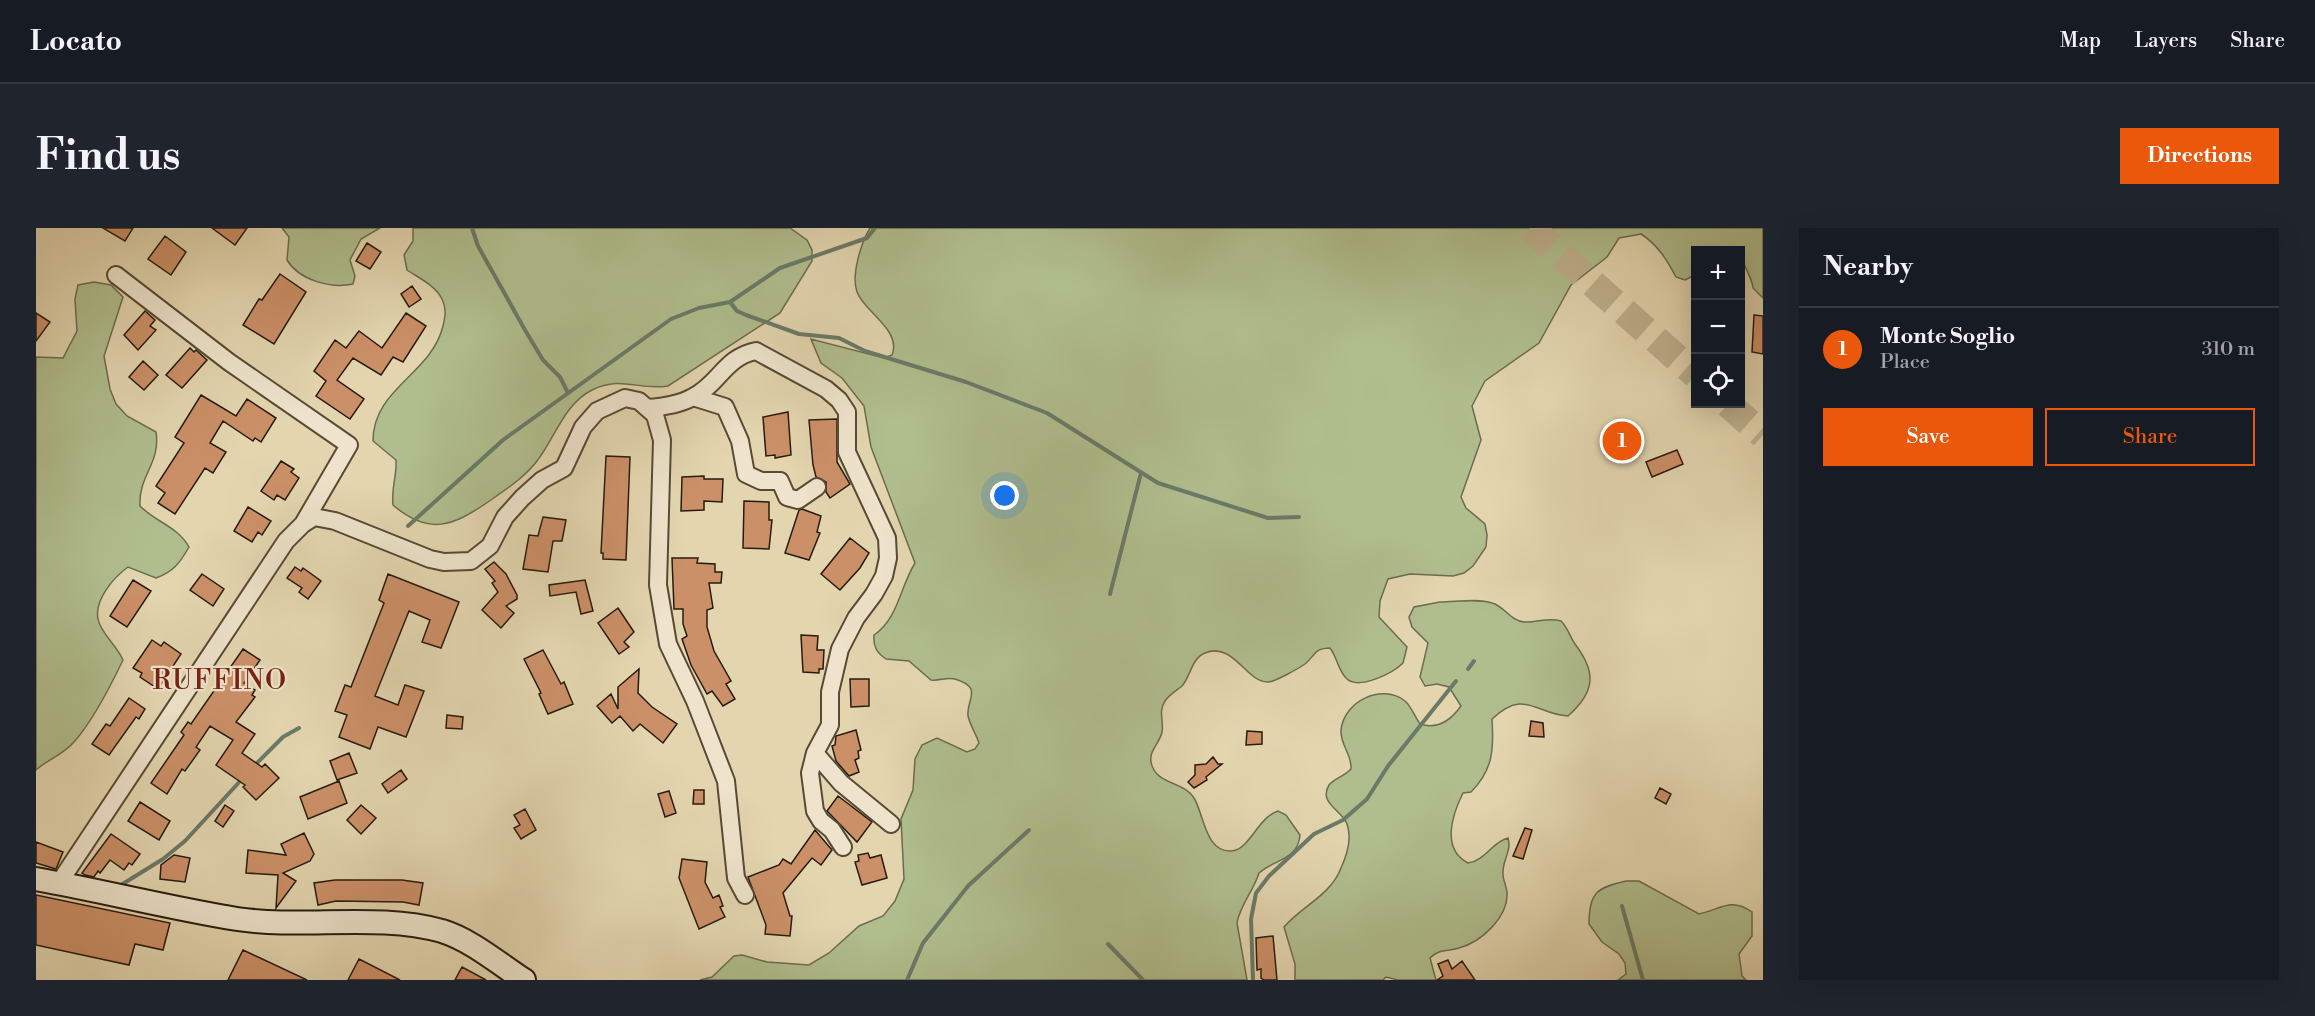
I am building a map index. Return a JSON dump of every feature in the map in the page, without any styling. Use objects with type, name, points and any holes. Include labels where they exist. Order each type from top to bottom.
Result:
[{"type":"main road","points":[[36,879],[239,919],[293,925],[358,922],[410,925],[443,932],[470,944],[524,980]]},
{"type":"street","points":[[116,275],[229,362],[349,445],[303,524]]},
{"type":"street","points":[[647,408],[665,407],[693,397],[740,354],[756,351],[826,389],[839,400],[847,412],[847,452],[887,538],[888,558],[874,594],[856,618],[840,649],[830,692],[830,725],[815,753],[810,773],[815,811],[843,847]]},
{"type":"street","points":[[693,397],[725,407],[741,441],[746,474],[761,481],[780,482],[787,497],[798,500],[817,487]]},
{"type":"street","points":[[59,883],[286,541],[303,524],[314,517],[335,521],[430,559],[444,562],[471,561],[490,546],[505,517],[522,498],[542,480],[564,468],[583,427],[597,411],[625,398],[639,401],[655,415],[662,440],[657,585],[668,644],[695,700],[726,781],[736,878],[745,895]]},
{"type":"street","points":[[815,753],[841,783],[891,824]]},
{"type":"green space","points":[[282,228],[380,228],[361,239],[350,260],[355,276],[353,284],[335,285],[307,278],[292,267],[287,260],[289,237]]},
{"type":"green space","points":[[413,228],[790,228],[807,240],[812,250],[812,261],[780,313],[668,386],[612,384],[592,390],[582,396],[567,413],[537,461],[520,478],[463,517],[452,522],[430,524],[406,515],[393,505],[396,460],[373,441],[376,423],[382,408],[427,357],[437,343],[443,326],[445,306],[439,294],[407,270],[404,255],[413,241]]},
{"type":"green space","points":[[870,228],[1763,228],[1763,298],[1753,288],[1745,265],[1745,246],[1691,246],[1691,277],[1685,280],[1676,277],[1661,253],[1641,234],[1619,238],[1607,257],[1571,285],[1539,343],[1485,381],[1472,406],[1481,440],[1461,497],[1466,508],[1485,524],[1486,547],[1473,566],[1464,573],[1453,576],[1410,574],[1388,579],[1380,601],[1379,617],[1407,647],[1403,663],[1375,679],[1359,683],[1343,675],[1330,648],[1325,648],[1318,651],[1305,664],[1268,682],[1260,681],[1224,653],[1215,651],[1205,653],[1197,659],[1185,682],[1163,705],[1162,732],[1151,758],[1154,769],[1158,775],[1184,788],[1194,798],[1206,831],[1222,850],[1238,849],[1249,840],[1264,820],[1278,811],[1286,815],[1300,835],[1295,850],[1259,873],[1239,916],[1237,923],[1247,980],[700,980],[712,977],[734,956],[742,955],[767,962],[809,965],[829,953],[859,926],[883,916],[895,901],[904,879],[901,819],[913,790],[915,759],[922,745],[937,738],[967,752],[975,749],[979,743],[968,716],[972,694],[969,686],[955,679],[931,680],[909,661],[886,659],[878,652],[874,643],[874,635],[894,612],[915,563],[871,447],[864,406],[842,378],[821,363],[811,339],[884,358],[892,355],[894,346],[892,338],[861,300],[855,285],[858,259]]},
{"type":"green space","points":[[94,282],[111,285],[123,297],[104,356],[110,389],[116,404],[127,416],[156,432],[157,443],[153,461],[142,486],[140,506],[179,534],[189,547],[176,566],[162,576],[156,578],[128,567],[106,590],[99,604],[99,624],[123,660],[101,703],[81,734],[65,750],[36,770],[36,357],[63,358],[77,331],[75,299],[78,285]]},
{"type":"green space","points":[[1473,600],[1486,602],[1500,607],[1519,621],[1561,621],[1587,664],[1590,673],[1588,690],[1584,699],[1568,716],[1522,704],[1503,710],[1492,719],[1493,740],[1488,767],[1471,792],[1463,793],[1455,811],[1451,831],[1454,849],[1468,863],[1480,858],[1502,840],[1508,838],[1509,848],[1503,869],[1507,892],[1506,901],[1492,927],[1467,945],[1440,951],[1430,958],[1436,980],[1398,980],[1386,977],[1383,980],[1295,980],[1295,964],[1284,927],[1330,886],[1341,868],[1348,846],[1347,824],[1329,802],[1326,791],[1331,783],[1351,769],[1350,759],[1341,735],[1344,720],[1349,711],[1366,698],[1386,694],[1405,701],[1420,724],[1433,726],[1453,716],[1461,706],[1449,687],[1437,684],[1425,686],[1420,677],[1428,643],[1412,627],[1409,617],[1414,607],[1440,602]]},
{"type":"green space","points":[[1626,881],[1639,881],[1699,914],[1732,905],[1738,905],[1752,912],[1752,936],[1739,954],[1742,976],[1746,980],[1618,980],[1626,974],[1625,963],[1619,954],[1602,942],[1589,924],[1589,914],[1596,894],[1608,886]]},
{"type":"building","points":[[103,228],[133,228],[125,241]]},
{"type":"building","points":[[212,228],[247,228],[235,245]]},
{"type":"building","points":[[165,236],[186,252],[171,275],[148,259]]},
{"type":"building","points":[[367,243],[381,252],[370,269],[356,261]]},
{"type":"building","points":[[280,274],[306,292],[274,344],[243,325],[259,299],[262,300]]},
{"type":"building","points":[[412,286],[421,299],[409,307],[401,294]]},
{"type":"building","points":[[145,311],[155,320],[150,326],[156,330],[138,350],[124,335]]},
{"type":"building","points":[[36,313],[50,322],[36,341]]},
{"type":"building","points":[[406,313],[426,326],[403,362],[393,357],[381,375],[353,358],[337,380],[364,399],[350,419],[316,396],[326,381],[314,371],[335,340],[346,348],[359,331],[382,348]]},
{"type":"building","points":[[1754,315],[1763,316],[1763,354],[1752,352]]},
{"type":"building","points":[[190,348],[194,352],[196,350],[207,360],[182,388],[166,375]]},
{"type":"building","points":[[143,361],[158,375],[144,390],[129,377]]},
{"type":"building","points":[[201,395],[236,416],[247,399],[276,418],[261,442],[255,438],[253,441],[223,421],[210,443],[226,452],[213,473],[205,468],[175,514],[158,503],[165,493],[156,486],[184,443],[175,437]]},
{"type":"building","points":[[788,412],[791,455],[775,458],[775,455],[766,456],[763,417]]},
{"type":"building","points":[[837,419],[837,462],[850,484],[830,498],[826,492],[826,482],[816,477],[809,420]]},
{"type":"building","points":[[1677,450],[1683,464],[1652,477],[1646,462]]},
{"type":"building","points":[[606,456],[630,457],[626,560],[603,559],[603,553],[601,553]]},
{"type":"building","points":[[281,461],[294,469],[291,472],[299,478],[285,500],[277,495],[274,500],[261,491]]},
{"type":"building","points":[[704,476],[704,479],[723,479],[722,502],[704,501],[704,510],[681,511],[682,477]]},
{"type":"building","points":[[744,501],[769,502],[769,520],[772,520],[769,549],[743,548]]},
{"type":"building","points":[[248,507],[271,521],[262,535],[258,532],[252,542],[234,531]]},
{"type":"building","points":[[799,510],[821,516],[817,532],[820,533],[809,560],[785,553]]},
{"type":"building","points":[[543,517],[566,520],[562,541],[553,541],[548,572],[523,569],[529,535],[538,536]]},
{"type":"building","points":[[850,538],[869,553],[860,568],[840,590],[821,574]]},
{"type":"building","points":[[672,558],[698,558],[697,563],[715,564],[715,572],[722,572],[721,583],[709,583],[713,608],[707,610],[707,627],[714,651],[731,681],[726,684],[735,699],[723,706],[712,691],[707,694],[691,665],[682,639],[687,636],[683,624],[683,609],[674,609]]},
{"type":"building","points":[[494,562],[506,574],[517,595],[517,599],[506,606],[514,613],[501,628],[482,610],[498,592],[492,583],[495,581],[485,569]]},
{"type":"building","points":[[295,567],[301,571],[303,568],[321,581],[308,599],[299,592],[302,588],[287,578]]},
{"type":"building","points":[[202,574],[224,589],[213,606],[190,590]]},
{"type":"building","points":[[388,574],[459,602],[441,648],[422,642],[430,620],[409,611],[375,696],[398,705],[405,685],[424,691],[406,737],[378,727],[370,749],[339,737],[347,715],[335,711],[345,685],[351,687],[384,603],[379,600]]},
{"type":"building","points":[[133,580],[151,591],[127,627],[110,616]]},
{"type":"building","points":[[585,580],[593,611],[581,614],[576,592],[550,596],[549,585]]},
{"type":"building","points":[[618,608],[634,632],[624,642],[629,647],[619,654],[598,623]]},
{"type":"building","points":[[801,635],[818,636],[817,650],[824,650],[823,669],[819,669],[819,673],[803,672]]},
{"type":"building","points":[[152,640],[161,646],[164,642],[181,654],[158,689],[140,677],[142,673],[133,668]]},
{"type":"building","points":[[243,649],[260,660],[244,683],[255,690],[252,695],[255,697],[236,722],[255,734],[242,753],[262,767],[265,764],[279,778],[256,800],[243,787],[245,785],[216,765],[233,740],[210,726],[196,747],[200,750],[185,771],[182,769],[167,794],[151,783],[184,735],[181,732],[188,722],[191,724]]},
{"type":"building","points":[[543,650],[561,684],[564,682],[573,704],[548,714],[539,694],[541,693],[524,659]]},
{"type":"building","points":[[639,669],[638,693],[652,707],[677,724],[663,743],[640,724],[633,731],[620,716],[612,723],[597,706],[611,694],[618,709],[618,687]]},
{"type":"building","points":[[850,679],[869,679],[869,706],[851,707]]},
{"type":"building","points":[[129,698],[145,709],[139,719],[136,717],[109,755],[92,744],[106,724],[110,726]]},
{"type":"building","points":[[447,715],[463,717],[462,729],[446,728]]},
{"type":"building","points":[[1531,721],[1543,723],[1544,737],[1529,736]]},
{"type":"building","points":[[856,730],[861,750],[858,751],[859,758],[855,760],[859,772],[849,776],[836,761],[832,746],[835,745],[836,736]]},
{"type":"building","points":[[1247,731],[1262,732],[1262,744],[1246,745]]},
{"type":"building","points":[[349,753],[357,773],[337,780],[330,761]]},
{"type":"building","points":[[1213,757],[1218,764],[1222,764],[1206,777],[1207,780],[1194,788],[1188,782],[1195,775],[1195,765],[1206,764]]},
{"type":"building","points":[[401,770],[407,779],[388,793],[382,784]]},
{"type":"building","points":[[339,781],[347,803],[308,819],[300,797]]},
{"type":"building","points":[[1660,788],[1671,794],[1666,804],[1655,798]]},
{"type":"building","points":[[694,790],[704,790],[704,804],[693,804]]},
{"type":"building","points":[[669,791],[676,813],[665,817],[658,794]]},
{"type":"building","points":[[838,796],[872,822],[857,842],[827,811]]},
{"type":"building","points":[[140,802],[170,821],[159,840],[128,821]]},
{"type":"building","points":[[225,805],[234,811],[223,827],[215,821]]},
{"type":"building","points":[[361,805],[376,818],[361,834],[347,820]]},
{"type":"building","points":[[525,809],[536,830],[521,839],[514,828],[520,825],[514,815]]},
{"type":"building","points":[[1525,828],[1532,830],[1523,859],[1513,856]]},
{"type":"building","points":[[815,830],[832,850],[821,865],[812,858],[783,893],[790,916],[792,916],[790,936],[765,934],[766,925],[748,877],[779,865],[783,859],[791,864]]},
{"type":"building","points":[[304,833],[314,854],[310,861],[283,873],[296,881],[276,908],[278,875],[246,873],[248,850],[286,855],[281,844]]},
{"type":"building","points":[[111,834],[140,854],[132,865],[129,863],[124,870],[110,860],[94,877],[82,873]]},
{"type":"building","points":[[36,842],[63,852],[56,869],[36,863]]},
{"type":"building","points":[[868,853],[870,858],[881,855],[887,878],[862,885],[855,862],[859,861],[858,855]]},
{"type":"building","points":[[174,855],[190,858],[185,882],[160,879],[161,865]]},
{"type":"building","points":[[682,859],[707,862],[705,882],[713,898],[719,895],[723,906],[720,907],[725,917],[699,929],[679,878]]},
{"type":"building","points":[[335,880],[402,880],[423,883],[419,905],[403,902],[336,901],[318,905],[314,883]]},
{"type":"building","points":[[36,895],[170,923],[163,950],[135,944],[129,965],[36,945]]},
{"type":"building","points":[[1273,936],[1277,980],[1264,980],[1261,978],[1261,969],[1257,970],[1256,938]]},
{"type":"building","points":[[243,950],[307,980],[228,980]]},
{"type":"building","points":[[359,959],[400,980],[348,980]]},
{"type":"building","points":[[1448,960],[1452,969],[1462,961],[1475,980],[1437,980],[1443,976],[1438,964]]},
{"type":"building","points":[[462,967],[486,980],[455,980]]},
{"type":"waterway","points":[[472,228],[478,246],[525,330],[543,360],[560,377],[568,393]]},
{"type":"waterway","points":[[408,526],[503,440],[671,319],[699,308],[730,302],[780,268],[867,238],[875,228]]},
{"type":"waterway","points":[[730,302],[737,311],[799,334],[839,338],[865,351],[966,382],[1047,413],[1158,483],[1268,518],[1299,517]]},
{"type":"waterway","points":[[1110,594],[1141,473]]},
{"type":"waterway","points":[[1468,669],[1474,661]]},
{"type":"waterway","points":[[1253,980],[1251,919],[1256,893],[1269,876],[1314,834],[1343,820],[1367,799],[1388,766],[1456,681]]},
{"type":"waterway","points":[[254,766],[283,737],[299,728]]},
{"type":"waterway","points":[[121,885],[163,859],[185,841],[243,778]]},
{"type":"waterway","points":[[907,980],[923,943],[968,886],[1029,830]]},
{"type":"waterway","points":[[1622,906],[1643,980]]},
{"type":"waterway","points":[[1108,944],[1143,980]]},
{"type":"tunnel","points":[[1530,228],[1691,371]]},
{"type":"tunnel","points":[[1733,408],[1763,435]]},
{"type":"place","name":"Monte Soglio","points":[[1622,441]]},
{"type":"district","name":"RUFFINO","points":[[220,680]]}]
